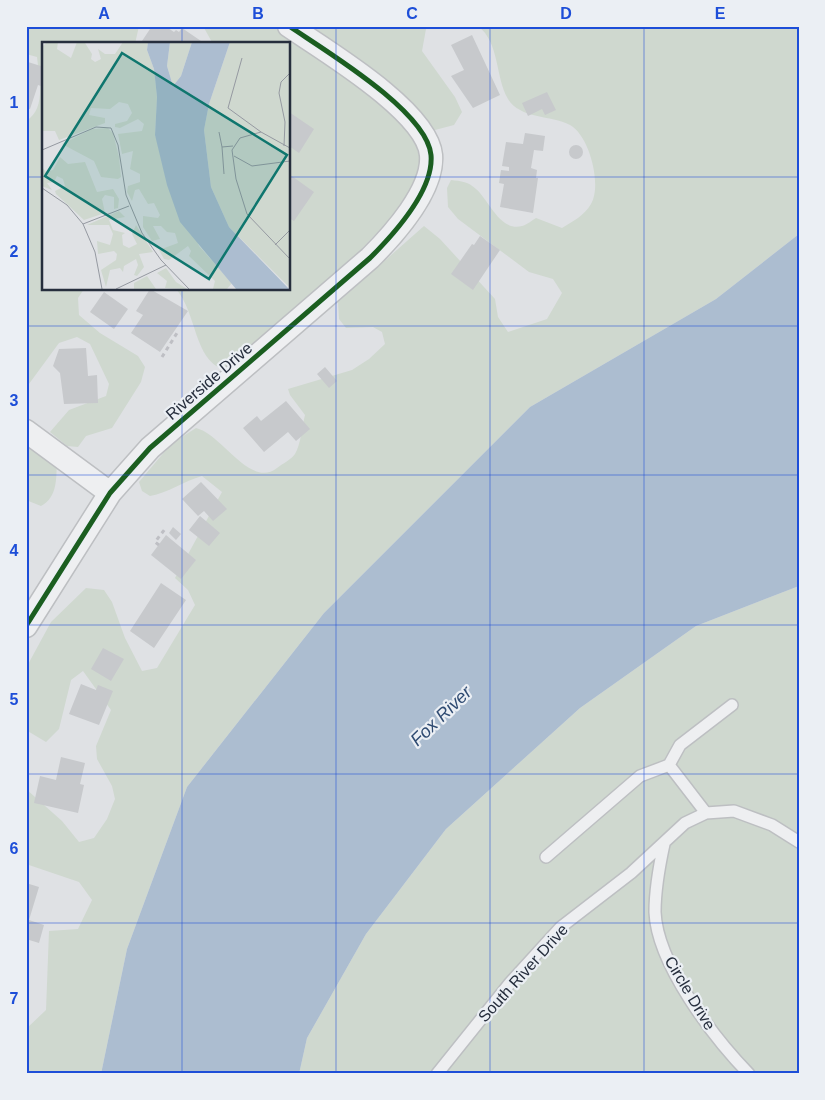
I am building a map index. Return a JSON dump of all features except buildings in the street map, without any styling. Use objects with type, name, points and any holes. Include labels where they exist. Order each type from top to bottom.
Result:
[{"type":"street","name":"Riverside Drive","points":[[26,626],[110,493],[150,448],[370,258],[394,234],[416,203],[428,174],[431,154],[422,134],[409,117],[376,85],[289,26]]},
{"type":"street","points":[[26,431],[110,493]]},
{"type":"lane","points":[[546,857],[640,776],[669,765],[680,745],[732,705]]},
{"type":"lane","points":[[669,765],[706,813]]},
{"type":"lane","points":[[664,844],[686,823],[706,813],[734,811],[772,825],[799,842]]},
{"type":"lane","name":"South River Drive","points":[[438,1074],[510,983],[562,927],[664,844]]},
{"type":"lane","name":"Circle Drive","points":[[664,844],[657,879],[655,914],[664,948],[681,984],[725,1049],[749,1074]]},
{"type":"path","points":[[162,357],[177,333],[175,332]]},
{"type":"path","points":[[159,545],[155,542],[165,529]]},
{"type":"shaded area","points":[[26,26],[139,26],[135,42],[42,42],[42,290],[83,290],[78,298],[79,315],[100,333],[138,356],[145,367],[141,382],[112,428],[86,436],[78,447],[67,446],[50,432],[69,410],[106,396],[109,384],[90,344],[77,337],[59,343],[26,388],[26,121],[33,116],[37,109],[40,82],[37,57],[26,54]]},
{"type":"shaded area","points":[[203,26],[277,26],[369,87],[390,107],[415,142],[420,159],[411,197],[314,299],[233,365],[223,369],[206,356],[188,310],[177,290],[290,290],[290,42],[212,42]]},
{"type":"shaded area","points":[[299,26],[439,26],[426,29],[422,51],[455,97],[462,112],[454,125],[435,130],[425,126]]},
{"type":"shaded area","points":[[478,26],[799,26],[799,234],[716,299],[530,407],[324,613],[187,787],[127,949],[101,1074],[26,1074],[26,1029],[46,1010],[49,931],[78,929],[92,900],[79,882],[26,864],[26,789],[62,821],[79,842],[94,838],[107,819],[115,799],[112,786],[97,759],[96,746],[111,710],[83,671],[71,680],[59,729],[46,742],[26,730],[26,668],[51,622],[86,588],[104,590],[112,602],[125,638],[142,671],[157,668],[195,605],[188,590],[175,578],[222,492],[202,476],[150,496],[142,491],[139,482],[171,444],[196,428],[206,432],[246,466],[257,471],[267,473],[292,458],[299,445],[305,415],[290,395],[288,389],[352,370],[369,359],[385,344],[382,332],[373,327],[346,328],[339,319],[338,302],[424,226],[440,239],[495,299],[498,317],[508,332],[547,319],[562,293],[553,279],[529,272],[458,219],[448,207],[447,188],[451,180],[461,181],[476,189],[501,220],[507,224],[514,227],[522,226],[536,218],[562,228],[585,212],[594,196],[595,186],[592,162],[583,139],[570,125],[528,113],[513,105],[504,90],[490,41]]},
{"type":"shaded area","points":[[26,438],[57,461],[55,487],[51,498],[41,506],[26,500]]},
{"type":"shaded area","points":[[799,586],[799,1074],[299,1074],[307,1038],[366,934],[446,829],[580,708],[696,626]]},
{"type":"water","name":"Fox River","points":[[799,234],[799,586],[696,626],[580,708],[446,829],[366,934],[307,1038],[299,1074],[101,1074],[127,949],[187,787],[324,613],[530,407],[716,299]]},
{"type":"cycle path","points":[[26,626],[110,493],[150,448],[370,258],[400,225],[426,183],[431,155],[425,138],[412,120],[394,101],[372,83],[289,26]]}]
